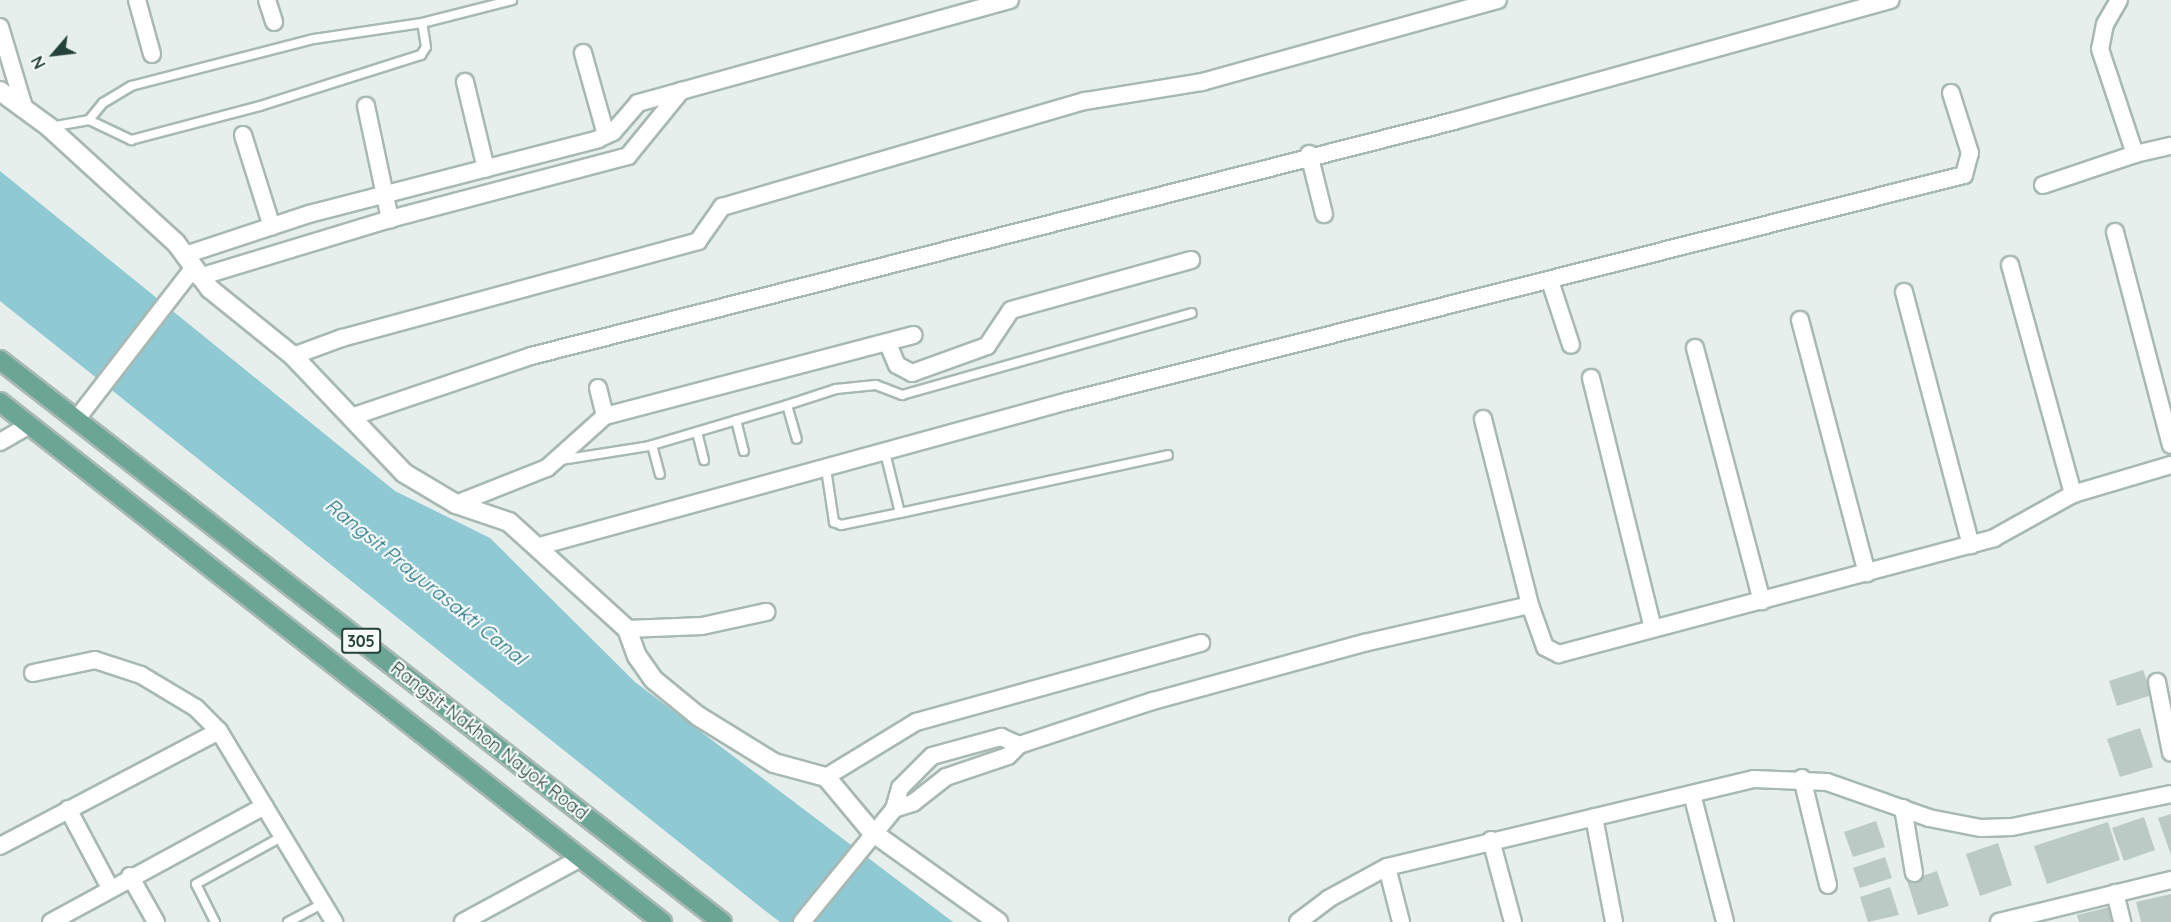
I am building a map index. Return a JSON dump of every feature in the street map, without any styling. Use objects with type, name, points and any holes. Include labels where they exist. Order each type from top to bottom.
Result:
[{"type":"main road","name":"Rangsit-Nakhon Nayok Road","points":[[0,360],[81,413],[722,922]]},
{"type":"main road","name":"Rangsit-Nakhon Nayok Road","points":[[0,402],[662,922]]},
{"type":"street","points":[[137,0],[152,54]]},
{"type":"street","points":[[267,0],[274,22]]},
{"type":"street","points":[[81,413],[192,267],[272,227],[385,193],[486,169],[606,135],[638,103],[1010,0]]},
{"type":"street","points":[[292,356],[342,338],[698,242],[722,207],[1085,101],[1202,82],[1498,0]]},
{"type":"street","points":[[351,417],[531,356],[1309,154],[1477,115],[1891,0]]},
{"type":"street","points":[[2119,0],[2105,24],[2100,49],[2135,154]]},
{"type":"street","points":[[0,27],[24,107]]},
{"type":"street","points":[[582,53],[606,135]]},
{"type":"street","points":[[465,82],[486,169]]},
{"type":"street","points":[[0,91],[49,127],[192,267],[292,356],[404,473],[456,504],[509,522],[627,629],[637,656],[654,680],[698,716],[774,763],[826,777],[867,837],[998,922]]},
{"type":"street","points":[[192,267],[390,219],[628,156],[681,91]]},
{"type":"street","points":[[536,547],[1196,368],[1550,281],[1787,216],[1964,175],[1970,153],[1951,93]]},
{"type":"street","points":[[366,106],[390,219]]},
{"type":"street","points":[[243,135],[272,227]]},
{"type":"street","points":[[2043,185],[2135,154],[2171,146]]},
{"type":"street","points":[[1309,154],[1324,214]]},
{"type":"street","points":[[2115,232],[2171,445]]},
{"type":"street","points":[[888,344],[897,365],[912,373],[987,346],[1011,310],[1191,260]]},
{"type":"street","points":[[2010,265],[2073,494]]},
{"type":"street","points":[[1550,281],[1571,345]]},
{"type":"street","points":[[1904,292],[1971,545]]},
{"type":"street","points":[[1800,320],[1867,573]]},
{"type":"street","points":[[456,504],[561,460],[605,416],[888,344],[914,335]]},
{"type":"street","points":[[1695,348],[1762,601]]},
{"type":"street","points":[[1591,378],[1653,628]]},
{"type":"street","points":[[598,388],[605,416]]},
{"type":"street","points":[[1483,419],[1530,605],[1545,647],[1559,654],[1971,545],[2011,532],[2073,494],[2171,465]]},
{"type":"street","points":[[0,442],[29,425]]},
{"type":"street","points":[[894,809],[913,803],[946,777],[1008,756],[1019,745],[1209,685],[1530,605]]},
{"type":"street","points":[[627,629],[702,626],[766,612]]},
{"type":"street","points":[[826,777],[916,722],[1201,643]]},
{"type":"street","points":[[33,673],[95,660],[141,675],[196,708],[219,731],[329,912]]},
{"type":"street","points":[[2157,682],[2171,753]]},
{"type":"street","points":[[0,846],[219,731]]},
{"type":"street","points":[[802,922],[867,837],[894,809],[900,788],[932,756],[1001,737],[1019,745]]},
{"type":"street","points":[[1802,778],[1828,885]]},
{"type":"street","points":[[1298,922],[1328,899],[1387,867],[1491,840],[1754,779],[1802,778],[1953,825],[2012,827],[2171,794]]},
{"type":"street","points":[[1692,794],[1725,922]]},
{"type":"street","points":[[51,922],[130,876],[265,806]]},
{"type":"street","points":[[1903,808],[1914,873]]},
{"type":"street","points":[[68,809],[110,888]]},
{"type":"street","points":[[1594,817],[1614,922]]},
{"type":"street","points":[[1491,840],[1513,922]]},
{"type":"street","points":[[463,922],[581,858]]},
{"type":"street","points":[[1387,867],[1401,922]]},
{"type":"street","points":[[130,876],[156,922]]},
{"type":"street","points":[[2006,921],[2171,880]]},
{"type":"street","points":[[2115,893],[2122,922]]},
{"type":"lane","points":[[89,120],[103,103],[131,86],[314,39],[422,23],[512,0]]},
{"type":"lane","points":[[49,127],[89,120],[131,140],[271,102],[421,55],[426,47],[422,23]]},
{"type":"lane","points":[[561,460],[652,445],[836,389],[876,385],[902,394],[1192,313]]},
{"type":"lane","points":[[788,405],[797,439]]},
{"type":"lane","points":[[736,420],[744,452]]},
{"type":"lane","points":[[697,432],[704,460]]},
{"type":"lane","points":[[652,445],[660,474]]},
{"type":"lane","points":[[885,453],[900,513]]},
{"type":"lane","points":[[826,469],[834,522],[841,525],[1168,455]]},
{"type":"lane","points":[[215,922],[196,884],[283,836]]},
{"type":"lane","points":[[288,922],[329,912]]},
{"type":"water","name":"Rangsit Prayurasakti Canal","points":[[0,171],[395,491],[490,538],[635,682],[953,922],[780,922],[763,909],[0,301]]},
{"type":"building","points":[[2143,670],[2152,695],[2117,706],[2109,681]]},
{"type":"building","points":[[2140,728],[2153,767],[2120,777],[2107,739]]},
{"type":"building","points":[[2171,814],[2171,855],[2158,818]]},
{"type":"building","points":[[2144,817],[2155,850],[2124,861],[2112,828]]},
{"type":"building","points":[[1876,821],[1885,847],[1853,857],[1844,832]]},
{"type":"building","points":[[2108,822],[2120,860],[2047,884],[2034,846]]},
{"type":"building","points":[[1998,843],[2012,885],[1980,896],[1966,854]]},
{"type":"building","points":[[1885,857],[1892,878],[1860,888],[1853,868]]},
{"type":"building","points":[[1937,871],[1949,906],[1918,915],[1907,881]]},
{"type":"building","points":[[1890,887],[1899,915],[1868,922],[1860,897]]},
{"type":"building","points":[[2171,894],[2171,922],[2141,922],[2136,902]]},
{"type":"building","points":[[2109,907],[2113,922],[2079,922],[2077,915]]}]
